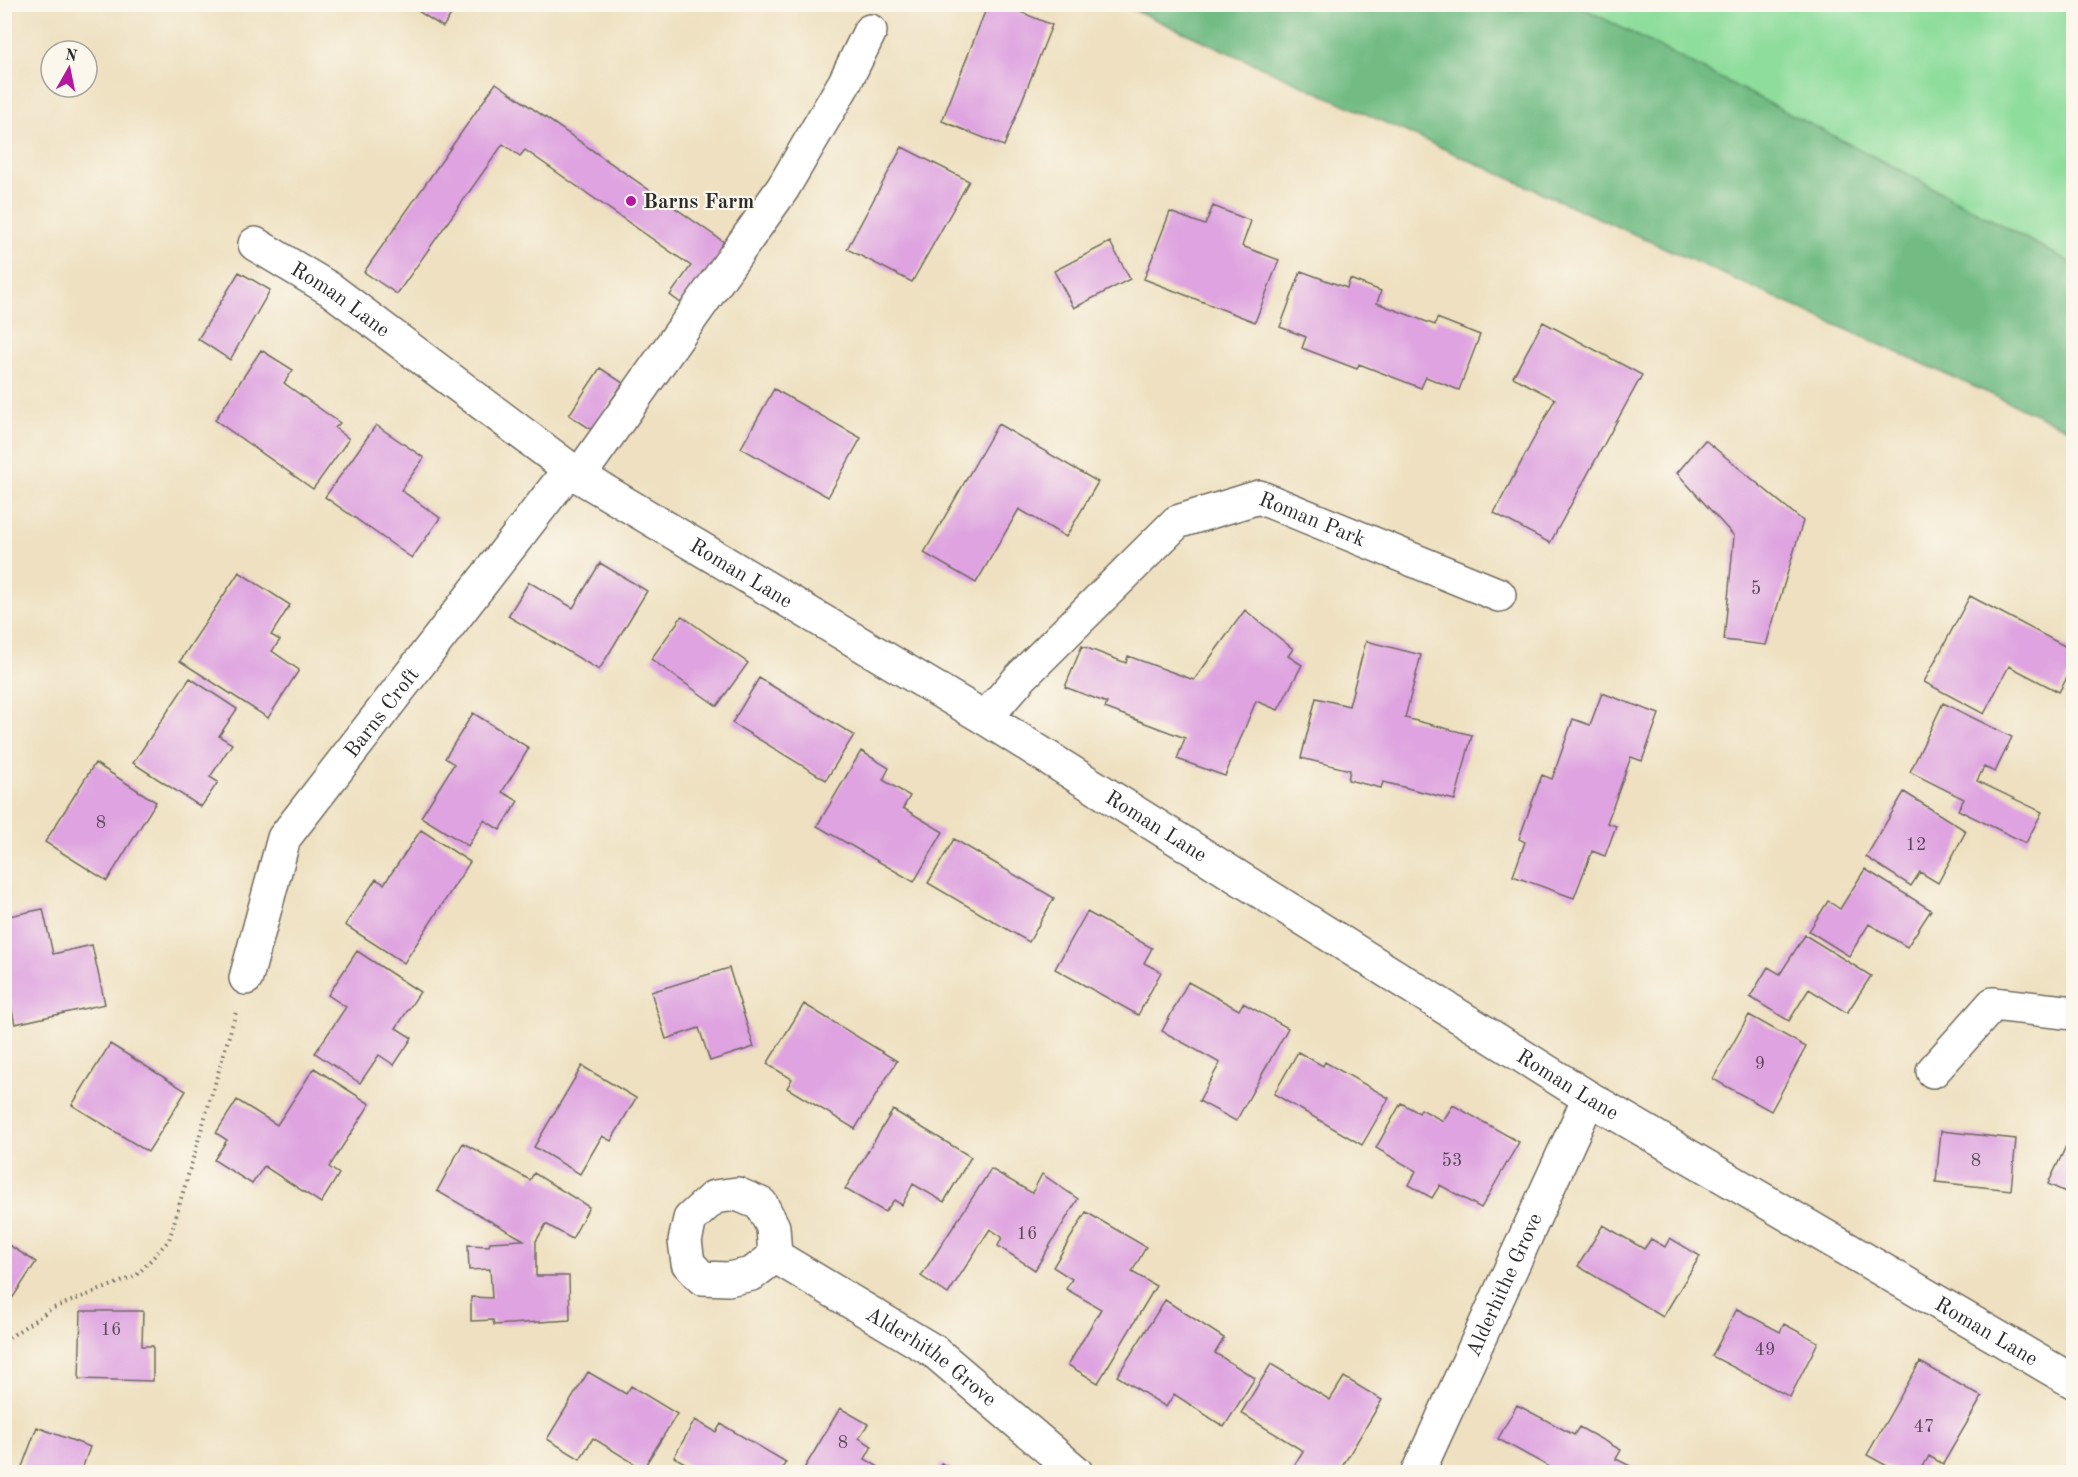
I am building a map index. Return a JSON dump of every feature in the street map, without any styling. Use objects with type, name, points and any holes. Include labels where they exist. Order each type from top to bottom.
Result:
[{"type":"street","name":"Barns Croft","points":[[246,978],[284,838],[574,473],[783,188],[845,82],[870,31]]},
{"type":"street","name":"Roman Lane","points":[[255,244],[330,289],[574,473],[985,718],[1589,1098],[2073,1382]]},
{"type":"street","name":"Roman Park","points":[[985,718],[1021,676],[1177,522],[1259,497],[1499,595]]},
{"type":"street","points":[[1933,1071],[1993,1004],[2073,1013]]},
{"type":"street","name":"Alderhithe Grove","points":[[1418,1473],[1589,1098]]},
{"type":"street","name":"Alderhithe Grove","points":[[775,1256],[935,1352],[1076,1473]]},
{"type":"path","points":[[4,1341],[51,1309],[136,1276],[169,1240],[246,978]]},
{"type":"green space","points":[[1123,5],[1577,5],[1904,172],[2073,264],[2073,431]]},
{"type":"green space","points":[[1129,5],[2073,5],[2073,418]]},
{"type":"building","points":[[407,4],[458,4],[443,27]]},
{"type":"building","points":[[988,4],[1001,4],[1052,25],[1004,146],[942,121]]},
{"type":"building","name":"Barns Farm","points":[[496,83],[728,245],[685,306],[670,295],[691,266],[525,150],[520,156],[503,144],[397,294],[364,272]]},
{"type":"building","points":[[902,147],[969,181],[912,282],[847,249]]},
{"type":"building","points":[[1213,206],[1251,221],[1242,246],[1279,260],[1255,322],[1144,279],[1170,212],[1205,225]]},
{"type":"building","points":[[1110,242],[1130,279],[1074,308],[1054,271]]},
{"type":"building","points":[[1301,271],[1347,288],[1350,279],[1381,291],[1377,303],[1435,325],[1437,318],[1480,335],[1459,390],[1426,377],[1421,388],[1359,364],[1357,369],[1302,348],[1306,337],[1280,327]]},
{"type":"building","points":[[239,272],[270,290],[230,360],[198,339]]},
{"type":"building","points":[[1543,322],[1642,375],[1550,543],[1494,513],[1555,399],[1513,377]]},
{"type":"building","points":[[261,350],[293,370],[284,383],[340,423],[335,428],[349,439],[313,489],[215,420]]},
{"type":"building","points":[[600,368],[623,383],[592,430],[569,415]]},
{"type":"building","points":[[774,389],[861,438],[828,497],[741,448]]},
{"type":"building","points":[[998,424],[1098,482],[1066,537],[1019,509],[976,583],[924,553]]},
{"type":"building","points":[[376,425],[424,458],[401,490],[440,518],[412,558],[325,497]]},
{"type":"building","points":[[1705,440],[1803,521],[1766,645],[1724,640],[1734,536],[1677,473]]},
{"type":"building","points":[[600,563],[647,591],[599,670],[508,616],[529,582],[573,608]]},
{"type":"building","points":[[239,572],[290,605],[271,635],[280,640],[272,651],[299,670],[268,718],[180,661]]},
{"type":"building","points":[[1970,596],[2074,651],[2074,665],[2059,692],[2009,666],[1984,714],[1924,682]]},
{"type":"building","points":[[1245,610],[1293,649],[1288,656],[1302,665],[1278,710],[1256,701],[1225,776],[1177,759],[1185,738],[1105,708],[1107,703],[1065,687],[1082,646],[1126,663],[1128,656],[1194,680]]},
{"type":"building","points":[[682,616],[748,663],[717,706],[651,659]]},
{"type":"building","points":[[1366,641],[1421,655],[1405,718],[1472,735],[1455,800],[1383,782],[1381,788],[1348,780],[1350,770],[1301,758],[1316,698],[1349,706]]},
{"type":"building","points":[[190,678],[237,709],[219,736],[232,744],[210,777],[218,782],[201,807],[133,763]]},
{"type":"building","points":[[759,678],[854,735],[826,780],[732,723]]},
{"type":"building","points":[[1602,693],[1659,714],[1642,761],[1631,757],[1607,823],[1616,826],[1605,856],[1592,851],[1574,898],[1513,876],[1525,842],[1519,839],[1542,775],[1552,779],[1573,719],[1590,725]]},
{"type":"building","points":[[1943,703],[2012,737],[1995,772],[1984,767],[1977,781],[2042,812],[2026,843],[1958,810],[1964,799],[1910,772]]},
{"type":"building","points":[[473,713],[529,748],[502,792],[518,801],[500,830],[484,820],[468,846],[421,817],[454,764],[445,758]]},
{"type":"building","points":[[861,751],[889,768],[883,780],[910,796],[903,808],[943,832],[914,882],[817,826]]},
{"type":"building","points":[[95,763],[156,802],[107,881],[45,842]]},
{"type":"building","points":[[1904,792],[1966,831],[1938,883],[1920,872],[1911,886],[1866,857]]},
{"type":"building","points":[[421,830],[470,862],[404,963],[345,925],[376,879],[384,884]]},
{"type":"building","points":[[954,839],[1054,898],[1029,942],[928,883]]},
{"type":"building","points":[[1865,869],[1931,910],[1907,947],[1869,924],[1849,956],[1809,931],[1828,901],[1840,909]]},
{"type":"building","points":[[43,909],[53,954],[92,945],[105,1004],[15,1024],[4,975],[4,917]]},
{"type":"building","points":[[1087,912],[1152,948],[1144,963],[1161,972],[1138,1015],[1055,969]]},
{"type":"building","points":[[1805,935],[1871,976],[1847,1013],[1809,989],[1789,1021],[1750,997],[1768,967],[1780,974]]},
{"type":"building","points":[[357,951],[420,992],[396,1028],[412,1038],[394,1065],[379,1055],[360,1083],[315,1053],[346,1007],[328,995]]},
{"type":"building","points":[[729,968],[754,1047],[710,1061],[699,1028],[666,1039],[651,992]]},
{"type":"building","points":[[1188,982],[1239,1010],[1243,1003],[1288,1028],[1236,1121],[1199,1101],[1220,1063],[1162,1031]]},
{"type":"building","points":[[804,1004],[897,1061],[855,1129],[787,1088],[792,1079],[767,1064]]},
{"type":"building","points":[[1749,1015],[1806,1047],[1771,1111],[1713,1079]]},
{"type":"building","points":[[110,1044],[186,1091],[148,1152],[72,1105]]},
{"type":"building","points":[[1298,1052],[1323,1066],[1325,1062],[1389,1098],[1362,1145],[1274,1094]]},
{"type":"building","points":[[582,1066],[636,1098],[611,1141],[602,1136],[580,1174],[534,1147]]},
{"type":"building","points":[[314,1068],[370,1104],[329,1167],[339,1174],[321,1203],[264,1166],[252,1184],[214,1160],[227,1140],[216,1133],[237,1100],[277,1125]]},
{"type":"building","points":[[1401,1103],[1419,1113],[1421,1109],[1443,1121],[1453,1105],[1519,1142],[1481,1208],[1440,1185],[1432,1198],[1409,1185],[1416,1171],[1376,1148]]},
{"type":"building","points":[[893,1110],[971,1157],[944,1202],[913,1184],[902,1205],[894,1200],[885,1212],[845,1189]]},
{"type":"building","points":[[1941,1131],[2016,1139],[2011,1190],[1936,1182]]},
{"type":"building","points":[[2070,1138],[2074,1140],[2074,1196],[2048,1184]]},
{"type":"building","points":[[463,1143],[530,1180],[534,1173],[589,1207],[572,1239],[546,1224],[536,1241],[536,1276],[569,1276],[570,1320],[494,1325],[493,1320],[471,1321],[471,1297],[492,1298],[490,1269],[469,1270],[468,1245],[489,1246],[490,1242],[524,1240],[437,1191]]},
{"type":"building","points":[[991,1169],[1032,1193],[1042,1174],[1078,1199],[1035,1270],[998,1246],[1002,1237],[990,1229],[948,1294],[921,1276]]},
{"type":"building","points":[[1086,1212],[1146,1247],[1132,1272],[1156,1286],[1098,1383],[1068,1365],[1101,1309],[1066,1289],[1072,1279],[1053,1267]]},
{"type":"building","points":[[1603,1225],[1644,1249],[1651,1239],[1665,1247],[1670,1238],[1700,1256],[1663,1317],[1578,1266]]},
{"type":"building","points":[[4,1242],[36,1262],[4,1311]]},
{"type":"building","points":[[1165,1300],[1224,1338],[1215,1353],[1255,1378],[1224,1427],[1174,1394],[1166,1407],[1117,1376]]},
{"type":"building","points":[[1737,1309],[1780,1332],[1784,1324],[1818,1342],[1790,1397],[1712,1356]]},
{"type":"building","points":[[81,1311],[143,1311],[142,1346],[153,1346],[153,1381],[79,1379]]},
{"type":"building","points":[[1920,1362],[1982,1397],[1943,1464],[1929,1456],[1920,1472],[1898,1472],[1867,1455]]},
{"type":"building","points":[[1271,1364],[1330,1400],[1344,1377],[1382,1400],[1339,1472],[1290,1472],[1303,1451],[1241,1413]]},
{"type":"building","points":[[588,1372],[626,1394],[631,1386],[677,1414],[643,1469],[593,1438],[580,1459],[547,1439]]},
{"type":"building","points":[[1517,1405],[1574,1435],[1579,1427],[1621,1450],[1616,1459],[1642,1472],[1559,1472],[1498,1439]]},
{"type":"building","points":[[840,1408],[868,1424],[859,1438],[872,1446],[865,1459],[887,1472],[802,1472]]},
{"type":"building","points":[[695,1420],[716,1432],[721,1424],[786,1462],[780,1472],[701,1472],[674,1457]]},
{"type":"building","points":[[37,1427],[90,1447],[81,1472],[20,1472]]},
{"type":"building","points":[[941,1463],[957,1472],[936,1472]]},
{"type":"place","name":"Barns Farm","points":[[631,201]]}]
